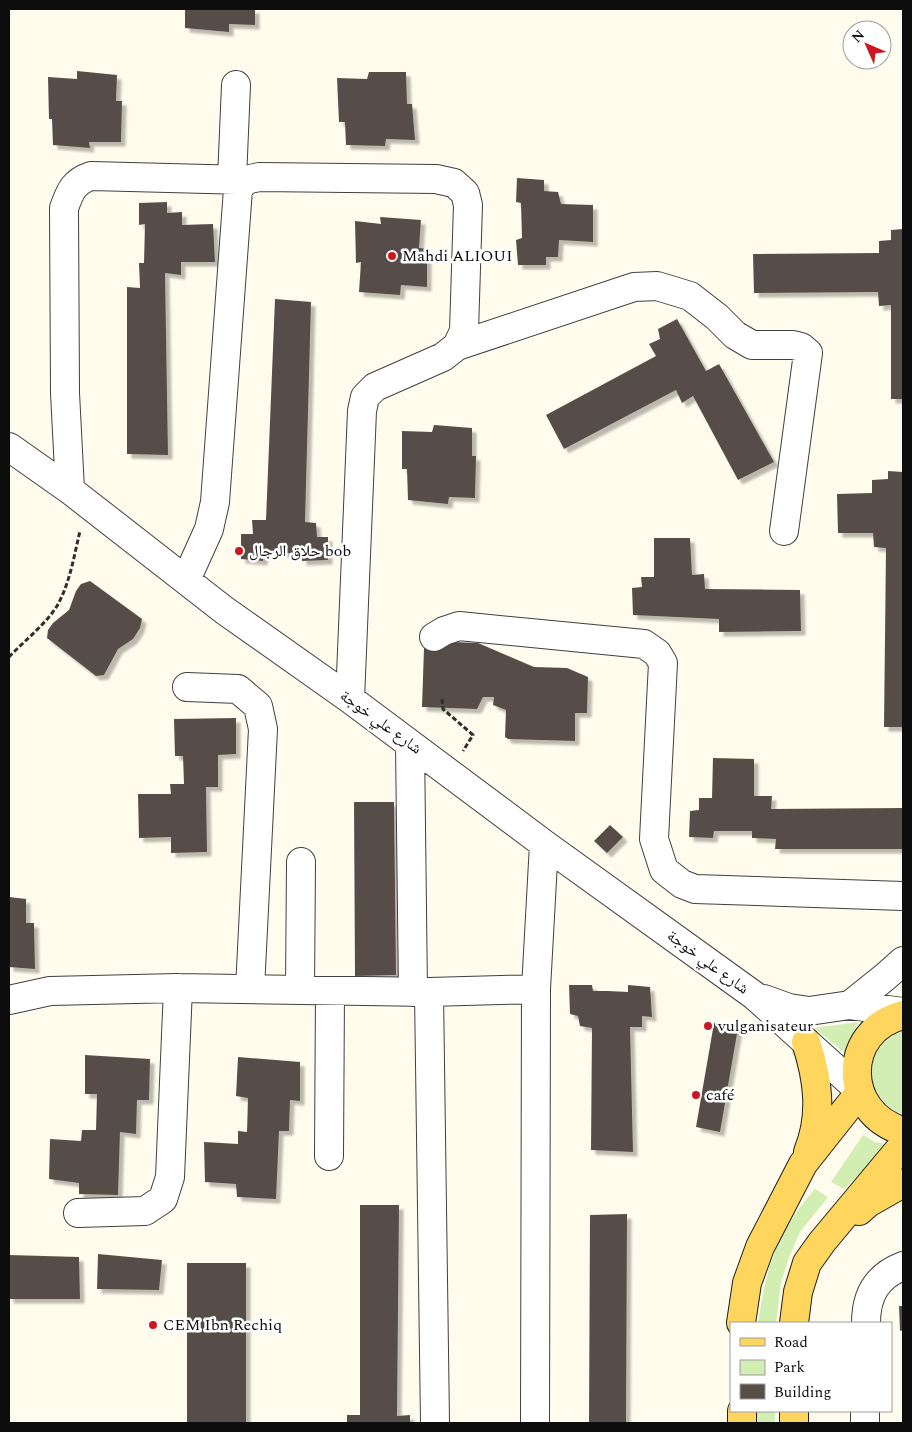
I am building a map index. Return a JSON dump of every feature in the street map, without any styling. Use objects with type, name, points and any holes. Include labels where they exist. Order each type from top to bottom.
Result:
[{"type":"main road","points":[[903,1014],[878,1026],[867,1039],[859,1055],[856,1072],[859,1091],[865,1103],[881,1121],[903,1131]]},
{"type":"main road","points":[[740,1322],[747,1283],[760,1247],[803,1164],[812,1141],[818,1116],[818,1091],[814,1066],[806,1042]]},
{"type":"main road","points":[[803,1164],[859,1091]]},
{"type":"main road","points":[[794,1322],[798,1292],[807,1263],[822,1242],[903,1145]]},
{"type":"main road","points":[[822,1242],[868,1203],[903,1183]]},
{"type":"street","points":[[186,580],[209,529],[215,502],[239,179],[236,85]]},
{"type":"street","points":[[79,497],[65,393],[64,208],[71,191],[80,180],[91,176],[239,179],[259,176],[436,179],[454,183],[466,192],[468,205],[464,331],[457,346]]},
{"type":"street","points":[[350,699],[361,421],[365,397],[375,387],[443,357],[457,346],[634,288],[657,286],[690,296],[717,317],[735,335],[752,345],[793,344],[801,348],[808,353],[784,531]]},
{"type":"street","name":"شارع علي خوجة","points":[[9,447],[79,497],[224,610],[350,699],[544,844],[755,996]]},
{"type":"street","points":[[434,637],[459,626],[644,644],[657,653],[662,663],[654,839],[664,870],[682,884],[695,889],[903,896]]},
{"type":"street","points":[[187,687],[238,689],[258,706],[263,729],[250,989]]},
{"type":"street","points":[[410,744],[421,992],[435,1423]]},
{"type":"street","points":[[535,1423],[536,988],[544,844]]},
{"type":"street","points":[[300,990],[301,862]]},
{"type":"street","points":[[850,1005],[903,961]]},
{"type":"street","points":[[78,1212],[145,1211],[162,1200],[170,1176],[178,988]]},
{"type":"street","points":[[9,1000],[50,992],[178,988],[421,992],[536,988]]},
{"type":"street","points":[[329,1156],[330,991]]},
{"type":"street","points":[[755,996],[788,1008],[809,1011],[850,1005],[903,1014]]},
{"type":"street","points":[[755,996],[859,1091]]},
{"type":"street","points":[[866,1322],[866,1312],[875,1286],[892,1270],[903,1266]]},
{"type":"path","points":[[9,657],[57,606],[68,578],[79,497]]},
{"type":"path","points":[[442,699],[443,710],[473,735],[448,772]]},
{"type":"green space","points":[[858,1022],[845,1053],[814,1028]]},
{"type":"green space","points":[[903,1031],[903,1115],[889,1107],[880,1097],[874,1085],[872,1073],[873,1060],[879,1049],[889,1039]]},
{"type":"green space","points":[[863,1135],[875,1142],[891,1145],[844,1189],[831,1182]]},
{"type":"green space","points":[[815,1189],[828,1197],[800,1232],[788,1260],[781,1283],[776,1322],[758,1322],[765,1285],[775,1251],[782,1235]]},
{"type":"green space","points":[[755,1412],[775,1412],[775,1423],[755,1423]]},
{"type":"building","points":[[185,9],[255,9],[255,25],[229,24],[229,32],[185,28]]},
{"type":"building","points":[[77,71],[117,75],[116,101],[122,101],[121,142],[89,142],[90,148],[53,145],[52,119],[49,119],[48,77],[77,79]]},
{"type":"building","points":[[369,72],[406,72],[407,104],[412,104],[415,140],[386,139],[385,146],[346,145],[345,122],[339,122],[337,78],[367,79]]},
{"type":"building","points":[[517,178],[544,180],[544,191],[558,192],[561,204],[593,205],[593,242],[559,240],[558,257],[546,257],[546,265],[518,265],[516,240],[522,238],[521,203],[516,202]]},
{"type":"building","points":[[167,202],[167,213],[182,212],[182,225],[213,224],[215,262],[181,262],[181,275],[165,273],[168,455],[127,454],[127,287],[140,288],[139,263],[144,263],[145,224],[139,225],[139,203]]},
{"type":"building","name":"Mahdi ALIOUI","points":[[380,217],[421,220],[419,248],[427,249],[427,287],[401,285],[400,295],[359,292],[361,262],[356,263],[355,221],[381,224]]},
{"type":"building","points":[[903,229],[903,399],[891,399],[891,305],[879,306],[878,292],[754,293],[753,254],[879,253],[879,241],[891,240],[891,230]]},
{"type":"building","points":[[275,299],[311,302],[305,522],[316,523],[317,537],[328,537],[328,560],[302,561],[302,554],[264,551],[263,561],[241,559],[241,534],[253,534],[252,520],[266,520]]},
{"type":"building","points":[[677,319],[706,371],[719,364],[774,462],[738,480],[693,396],[682,403],[676,390],[564,449],[546,415],[656,356],[649,344],[660,339],[658,329]]},
{"type":"building","points":[[434,425],[472,428],[472,456],[476,456],[475,498],[449,497],[448,504],[408,500],[407,469],[402,469],[402,431],[432,432]]},
{"type":"building","points":[[888,471],[903,472],[903,727],[884,727],[886,548],[874,547],[873,533],[838,533],[837,494],[872,493],[872,480],[888,479]]},
{"type":"building","points":[[654,538],[690,538],[692,575],[704,574],[705,589],[800,590],[801,631],[719,632],[719,619],[633,615],[632,588],[642,587],[641,577],[654,577]]},
{"type":"building","points":[[90,581],[142,619],[140,628],[133,639],[118,649],[104,675],[96,676],[47,638],[48,630],[53,623],[69,610],[76,591],[81,584]]},
{"type":"building","points":[[427,641],[478,643],[534,667],[567,668],[588,677],[587,713],[575,713],[575,741],[508,739],[505,737],[506,710],[493,705],[494,697],[483,697],[477,709],[422,707],[424,648]]},
{"type":"building","points":[[236,718],[236,754],[218,755],[218,787],[206,787],[207,852],[171,853],[171,837],[139,838],[138,794],[171,794],[170,784],[184,784],[183,756],[175,756],[174,719]]},
{"type":"building","points":[[713,758],[754,759],[754,796],[772,796],[771,809],[903,808],[903,849],[775,849],[776,839],[752,838],[752,831],[714,831],[713,838],[689,837],[690,811],[699,810],[699,798],[712,798]]},
{"type":"building","points":[[354,802],[394,802],[396,975],[355,976]]},
{"type":"building","points":[[610,825],[623,837],[607,853],[594,841]]},
{"type":"building","points":[[9,897],[26,899],[26,923],[34,923],[35,969],[9,967]]},
{"type":"building","points":[[569,985],[592,985],[593,991],[628,992],[628,985],[650,987],[652,1017],[642,1016],[642,1027],[630,1027],[633,1152],[591,1150],[592,1028],[580,1026],[578,1016],[570,1014]]},
{"type":"building","points":[[714,1023],[738,1028],[720,1132],[696,1127]]},
{"type":"building","points":[[85,1055],[150,1059],[149,1100],[137,1100],[136,1134],[120,1132],[118,1195],[79,1194],[79,1183],[49,1179],[50,1139],[81,1141],[82,1130],[96,1130],[97,1094],[85,1094]]},
{"type":"building","points":[[238,1057],[300,1062],[300,1101],[290,1100],[289,1131],[279,1131],[276,1199],[237,1197],[236,1184],[205,1182],[204,1142],[238,1144],[238,1131],[247,1132],[248,1098],[236,1096]]},
{"type":"building","points":[[360,1205],[399,1205],[397,1416],[410,1415],[410,1423],[347,1423],[347,1415],[360,1415]]},
{"type":"building","points":[[627,1214],[626,1423],[589,1423],[590,1215]]},
{"type":"building","points":[[98,1254],[162,1260],[159,1290],[97,1289]]},
{"type":"building","points":[[9,1255],[79,1257],[80,1299],[9,1299]]},
{"type":"building","points":[[187,1263],[246,1263],[246,1423],[187,1423]]},
{"type":"building","points":[[899,1306],[903,1306],[903,1330],[900,1331]]},
{"type":"place","name":"Mahdi ALIOUI","points":[[392,256]]},
{"type":"place","name":"حلاق الرجال bob","points":[[239,551]]},
{"type":"place","name":"vulganisateur","points":[[708,1026]]},
{"type":"place","name":"café","points":[[696,1095]]},
{"type":"place","name":"CEM Ibn Rechiq","points":[[153,1325]]}]
